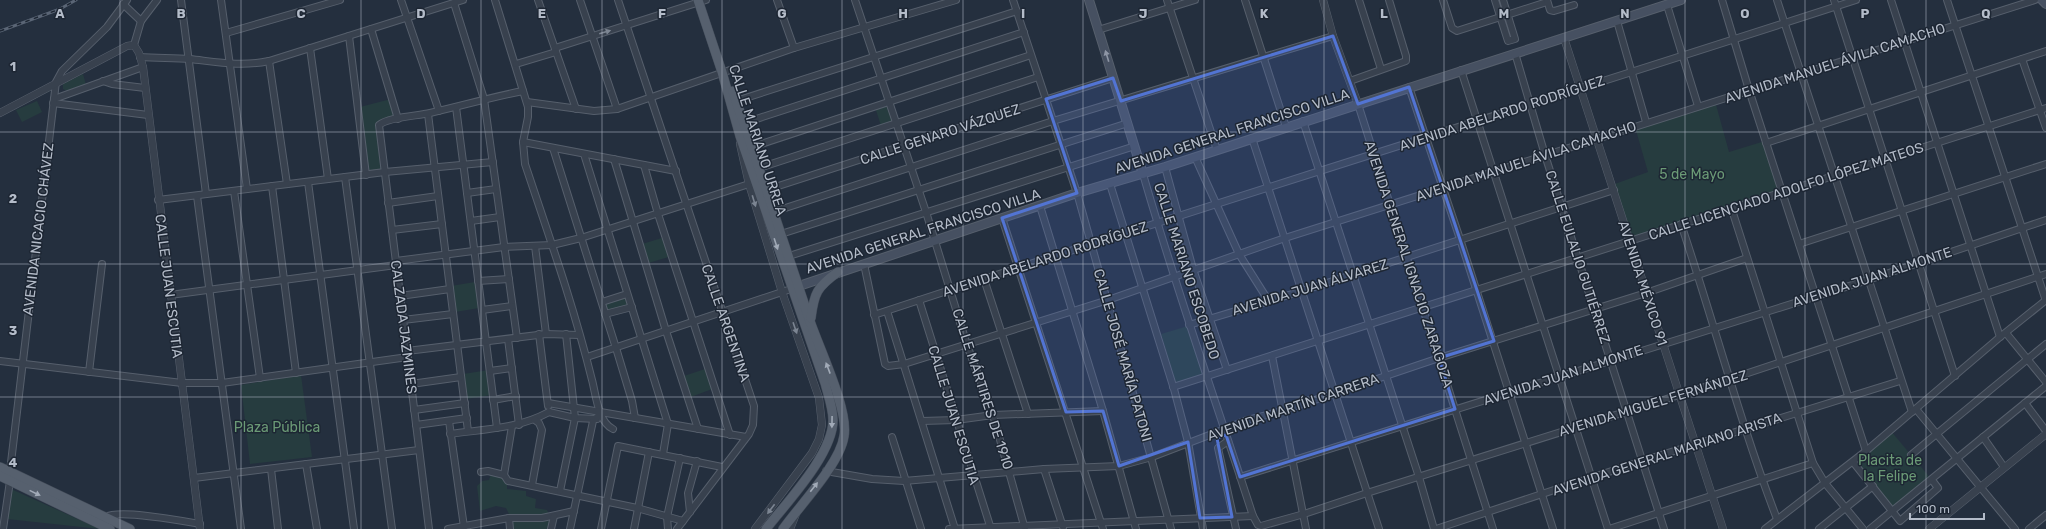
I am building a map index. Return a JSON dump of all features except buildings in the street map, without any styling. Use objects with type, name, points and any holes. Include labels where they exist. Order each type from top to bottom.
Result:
[{"type":"main road","name":"CALLE MARIANO ESCOBEDO","points":[[1089,0],[1143,174]]},
{"type":"main road","name":"AVENIDA GENERAL FRANCISCO VILLA","points":[[791,289],[1077,193],[1165,167],[1681,0]]},
{"type":"main road","points":[[2042,0],[2046,4]]},
{"type":"main road","name":"CALLE MARIANO URREA","points":[[702,1],[724,72],[740,136],[791,289]]},
{"type":"main road","name":"CALLE MARIANO URREA","points":[[724,72],[744,123],[789,256],[791,289]]},
{"type":"main road","points":[[810,321],[816,292],[820,286],[838,272]]},
{"type":"main road","points":[[783,529],[826,471],[841,448],[844,437],[844,425],[833,381],[810,321],[791,289]]},
{"type":"main road","points":[[766,529],[797,481],[820,458],[828,442],[833,419],[825,384],[791,289]]},
{"type":"main road","points":[[0,467],[130,529]]},
{"type":"main road","points":[[0,473],[10,471]]},
{"type":"main road","points":[[0,476],[110,529]]},
{"type":"street","points":[[0,113],[56,82],[127,46],[134,45],[141,20],[157,0]]},
{"type":"street","points":[[181,0],[206,194]]},
{"type":"street","points":[[221,0],[247,189]]},
{"type":"street","points":[[226,33],[340,0]]},
{"type":"street","points":[[401,0],[439,111]]},
{"type":"street","points":[[140,57],[189,59],[230,65],[254,64],[269,61],[463,0]]},
{"type":"street","points":[[495,0],[527,102],[528,116],[523,142],[525,164],[552,245],[586,357],[601,413],[606,425],[613,429]]},
{"type":"street","points":[[538,0],[576,109]]},
{"type":"street","points":[[580,0],[617,110]]},
{"type":"street","name":"CALLE ARGENTINA","points":[[618,0],[754,406],[753,425],[746,437],[722,467],[677,529]]},
{"type":"street","points":[[777,0],[794,48]]},
{"type":"street","name":"CALLE MÁRTIRES DE 1910","points":[[855,0],[919,190],[968,345],[993,415],[1025,527]]},
{"type":"street","points":[[933,0],[935,7]]},
{"type":"street","points":[[527,102],[594,111],[617,110],[794,48],[956,0]]},
{"type":"street","name":"CALLE JOSÉ MARÍA PATONI","points":[[1012,0],[1077,193],[1171,529]]},
{"type":"street","points":[[1167,0],[1217,150]]},
{"type":"street","points":[[1098,30],[1195,0]]},
{"type":"street","points":[[1245,0],[1286,127]]},
{"type":"street","name":"AVENIDA GENERAL IGNACIO ZARAGOZA","points":[[1323,0],[1333,36],[1358,104],[1493,529]]},
{"type":"street","points":[[1359,0],[1381,70]]},
{"type":"street","points":[[1388,0],[1406,59],[1410,67]]},
{"type":"street","points":[[1443,0],[1451,26],[1457,31],[1547,1],[1551,11],[1574,5]]},
{"type":"street","points":[[1495,0],[1508,42],[1515,39],[1503,0]]},
{"type":"street","points":[[1722,0],[1733,40],[1866,451]]},
{"type":"street","points":[[1777,0],[1900,381],[1914,410],[1937,434],[2015,529]]},
{"type":"street","name":"AVENIDA ABELARDO RODRÍGUEZ","points":[[874,315],[1125,234],[1217,202],[1374,154],[1477,120],[1530,105],[1683,54],[1784,24],[1835,3],[1856,0]]},
{"type":"street","points":[[1891,0],[2000,337]]},
{"type":"street","points":[[1765,529],[1853,462],[2000,337],[2046,301],[2004,178],[1947,0]]},
{"type":"street","name":"AVENIDA MANUEL ÁVILA CAMACHO","points":[[874,315],[886,366],[904,364],[1108,300],[1285,238],[1494,172],[1545,154],[1852,58],[1955,24],[2036,0]]},
{"type":"street","points":[[516,64],[592,35],[626,26],[702,1]]},
{"type":"street","points":[[56,82],[67,65],[106,27],[125,2],[141,20]]},
{"type":"street","points":[[454,3],[484,99],[517,338]]},
{"type":"street","points":[[1835,3],[1955,376]]},
{"type":"street","points":[[1667,5],[1698,106]]},
{"type":"street","points":[[736,101],[1016,10]]},
{"type":"street","points":[[1617,21],[1646,122]]},
{"type":"street","points":[[371,29],[398,119],[428,114],[484,99],[523,91]]},
{"type":"street","points":[[744,123],[1024,32]]},
{"type":"street","points":[[349,36],[366,175]]},
{"type":"street","points":[[773,212],[1053,121],[1333,36]]},
{"type":"street","name":"AVENIDA MÉXICO 91","points":[[1564,38],[1696,445],[1711,497],[1723,529]]},
{"type":"street","name":"CALLE JUAN ESCUTIA","points":[[134,45],[138,49],[143,66],[158,200],[200,526]]},
{"type":"street","points":[[310,48],[328,179]]},
{"type":"street","points":[[1766,143],[2046,51]]},
{"type":"street","name":"CALLE EULALIO GUTIÉRREZ","points":[[1515,53],[1545,154],[1664,529]]},
{"type":"street","points":[[752,146],[1031,56]]},
{"type":"street","points":[[1350,81],[1406,59]]},
{"type":"street","points":[[2022,59],[2043,109],[2046,128]]},
{"type":"street","points":[[269,61],[287,184]]},
{"type":"street","points":[[67,65],[70,75]]},
{"type":"street","points":[[53,101],[143,66]]},
{"type":"street","points":[[1461,70],[1544,326],[1574,427],[1608,529],[1813,463]]},
{"type":"street","points":[[758,168],[1038,77]]},
{"type":"street","name":"CALLE GENARO VÁZQUEZ","points":[[766,190],[1114,78]]},
{"type":"street","points":[[104,81],[112,84],[145,88]]},
{"type":"street","name":"AVENIDA NICACIO CHÁVEZ","points":[[10,471],[56,82]]},
{"type":"street","points":[[1409,87],[1427,137],[1442,188],[1494,341],[1553,529]]},
{"type":"street","points":[[53,101],[148,115]]},
{"type":"street","points":[[456,107],[497,428]]},
{"type":"street","name":"CALLE LICENCIADO ADOLFO LÓPEZ MATEOS","points":[[1174,387],[1630,240],[1732,210],[1782,192],[1884,159],[1988,128],[2043,109]]},
{"type":"street","points":[[428,114],[468,431]]},
{"type":"street","name":"CALZADA JAZMINES","points":[[398,119],[386,121],[379,125],[429,529]]},
{"type":"street","points":[[1303,122],[1435,529]]},
{"type":"street","points":[[781,234],[1128,123]]},
{"type":"street","points":[[586,357],[791,289],[749,184],[741,154],[740,136]]},
{"type":"street","points":[[1252,138],[1379,529]]},
{"type":"street","points":[[523,142],[676,171]]},
{"type":"street","points":[[789,256],[1135,146]]},
{"type":"street","points":[[553,148],[616,348],[632,401],[635,418]]},
{"type":"street","points":[[584,154],[668,424],[663,454]]},
{"type":"street","points":[[1195,157],[1217,202],[1239,254],[1268,300]]},
{"type":"street","points":[[614,159],[632,222],[698,429]]},
{"type":"street","points":[[158,200],[385,172],[493,162]]},
{"type":"street","points":[[1799,244],[2046,164]]},
{"type":"street","points":[[644,165],[658,214],[730,435]]},
{"type":"street","points":[[1165,167],[1193,269],[1227,370]]},
{"type":"street","name":"CALLE MARIANO ESCOBEDO","points":[[1143,174],[1157,223],[1207,377],[1253,516],[1258,525]]},
{"type":"street","points":[[345,177],[392,529]]},
{"type":"street","points":[[308,182],[354,529]]},
{"type":"street","points":[[170,295],[358,271],[396,263],[504,247],[552,245],[608,230],[749,184]]},
{"type":"street","points":[[1110,184],[1174,387],[1188,442],[1203,529]]},
{"type":"street","points":[[272,186],[296,373]]},
{"type":"street","points":[[467,193],[496,189]]},
{"type":"street","name":"AVENIDA JUAN ÁLVAREZ","points":[[1190,325],[1407,258],[1614,190]]},
{"type":"street","points":[[234,191],[260,378]]},
{"type":"street","points":[[197,196],[241,529]]},
{"type":"street","points":[[388,203],[438,196]]},
{"type":"street","points":[[1040,206],[1103,411],[1136,529]]},
{"type":"street","points":[[1732,210],[1813,463],[1825,483],[1863,529]]},
{"type":"street","points":[[470,221],[500,217]]},
{"type":"street","points":[[1002,218],[1102,526]]},
{"type":"street","name":"AVENIDA JUAN ALMONTE","points":[[1240,477],[1715,326],[1868,280],[2046,220]]},
{"type":"street","points":[[392,230],[442,224]]},
{"type":"street","points":[[1681,224],[1715,326],[1745,429],[1777,519]]},
{"type":"street","points":[[534,246],[546,334]]},
{"type":"street","name":"AVENIDA MARTÍN CARRERA","points":[[826,471],[872,479],[904,481],[1044,469],[1119,466],[1152,457],[1247,420],[1282,411],[1439,358],[1646,293],[1747,258]]},
{"type":"street","points":[[89,372],[102,264]]},
{"type":"street","points":[[864,264],[874,315]]},
{"type":"street","name":"AVENIDA MIGUEL FERNÁNDEZ","points":[[1258,525],[1264,526],[1304,514],[1574,427],[1730,379],[2046,274]]},
{"type":"street","points":[[478,281],[509,279]]},
{"type":"street","points":[[984,279],[1028,414]]},
{"type":"street","points":[[400,296],[450,289]]},
{"type":"street","points":[[602,302],[628,294]]},
{"type":"street","name":"CALLE JUAN ESCUTIA","points":[[919,300],[990,528]]},
{"type":"street","points":[[482,310],[512,306]]},
{"type":"street","points":[[605,314],[632,307]]},
{"type":"street","points":[[887,311],[955,529]]},
{"type":"street","points":[[403,320],[453,314]]},
{"type":"street","points":[[2006,333],[2046,382]]},
{"type":"street","points":[[0,361],[182,383],[222,383],[333,369],[407,354],[539,334],[579,335]]},
{"type":"street","points":[[539,334],[549,412]]},
{"type":"street","points":[[560,491],[575,418],[566,334]]},
{"type":"street","points":[[508,339],[519,424]]},
{"type":"street","points":[[1911,455],[2046,344]]},
{"type":"street","points":[[1272,356],[1306,529]]},
{"type":"street","points":[[490,371],[512,368]]},
{"type":"street","points":[[411,384],[461,377]]},
{"type":"street","name":"AVENIDA GENERAL MARIANO ARISTA","points":[[1435,529],[1642,461],[1900,381]]},
{"type":"street","points":[[1870,529],[2046,386]]},
{"type":"street","points":[[493,400],[516,396]]},
{"type":"street","points":[[414,410],[465,403]]},
{"type":"street","points":[[548,403],[746,437]]},
{"type":"street","points":[[2025,403],[2046,431]]},
{"type":"street","points":[[922,421],[956,420],[993,415],[1103,411]]},
{"type":"street","points":[[450,434],[512,426],[535,420],[549,412],[575,418],[604,420]]},
{"type":"street","points":[[570,529],[594,419],[601,413]]},
{"type":"street","points":[[416,425],[467,418]]},
{"type":"street","points":[[532,485],[542,432],[541,426],[535,420]]},
{"type":"street","points":[[448,421],[464,527]]},
{"type":"street","points":[[504,477],[512,426]]},
{"type":"street","points":[[1929,529],[2046,434]]},
{"type":"street","points":[[892,437],[904,481],[921,529]]},
{"type":"street","points":[[1983,437],[2004,467]]},
{"type":"street","points":[[1228,441],[1218,448],[1232,518],[1236,529]]},
{"type":"street","points":[[601,529],[618,446],[722,467]]},
{"type":"street","points":[[194,478],[419,450]]},
{"type":"street","points":[[634,529],[649,452]]},
{"type":"street","points":[[668,529],[667,517],[680,458]]},
{"type":"street","points":[[690,512],[688,507],[688,493],[697,461]]},
{"type":"street","points":[[1853,462],[1900,521],[1938,488],[1932,480]]},
{"type":"street","points":[[306,464],[317,529]]},
{"type":"street","points":[[271,469],[278,529]]},
{"type":"street","points":[[1044,469],[1063,527]]},
{"type":"street","points":[[481,472],[504,477],[511,482],[532,485],[637,508],[683,522]]},
{"type":"street","points":[[3,529],[10,481]]},
{"type":"street","points":[[756,529],[797,481]]},
{"type":"street","points":[[1819,529],[1873,486]]},
{"type":"street","points":[[790,529],[798,509]]},
{"type":"street","points":[[448,529],[481,526],[509,518],[542,518],[574,511]]},
{"type":"street","points":[[106,517],[110,514],[124,514],[200,526]]},
{"type":"street","points":[[551,529],[554,516]]},
{"type":"street","points":[[949,529],[1102,526],[1134,521],[1253,516]]},
{"type":"street","points":[[2029,529],[2044,517],[2046,525]]},
{"type":"street","points":[[509,518],[510,529]]},
{"type":"highlighted area","points":[[1333,36],[1358,104],[1409,87],[1494,341],[1439,358],[1455,409],[1240,477],[1226,435],[1217,438],[1232,517],[1200,518],[1188,442],[1119,466],[1103,411],[1066,412],[1002,218],[1077,193],[1046,99],[1113,78],[1121,101]]},
{"type":"green space","points":[[83,74],[86,85],[69,92],[63,89],[63,84]]},
{"type":"green space","points":[[391,99],[397,119],[377,128],[383,171],[367,173],[360,107]]},
{"type":"green space","points":[[37,101],[42,112],[22,122],[16,110]]},
{"type":"green space","name":"5 de Mayo","points":[[1715,101],[1729,152],[1765,141],[1782,193],[1629,240],[1612,185],[1648,172],[1635,127]]},
{"type":"green space","points":[[888,102],[895,122],[881,126],[875,107]]},
{"type":"green space","points":[[665,237],[672,256],[645,264],[639,245]]},
{"type":"green space","points":[[475,282],[479,308],[455,312],[451,286]]},
{"type":"green space","points":[[627,294],[632,307],[605,314],[602,302]]},
{"type":"green space","points":[[1188,326],[1205,376],[1176,384],[1161,334]]},
{"type":"green space","points":[[708,368],[715,388],[688,398],[681,377]]},
{"type":"green space","points":[[489,370],[492,395],[466,399],[463,374]]},
{"type":"green space","name":"Plaza Pública","points":[[301,375],[312,457],[250,464],[241,385]]},
{"type":"green space","name":"Placita de la Felipe","points":[[1890,430],[1932,480],[1892,512],[1853,462]]},
{"type":"green space","points":[[491,474],[502,477],[507,482],[507,489],[526,491],[526,496],[536,499],[535,508],[547,510],[551,519],[549,529],[511,529],[510,516],[506,508],[496,506],[480,511],[477,486],[482,481],[489,480]]},
{"type":"green space","points":[[11,489],[100,529],[7,519]]},
{"type":"railway","points":[[0,31],[60,9],[76,0]]}]
